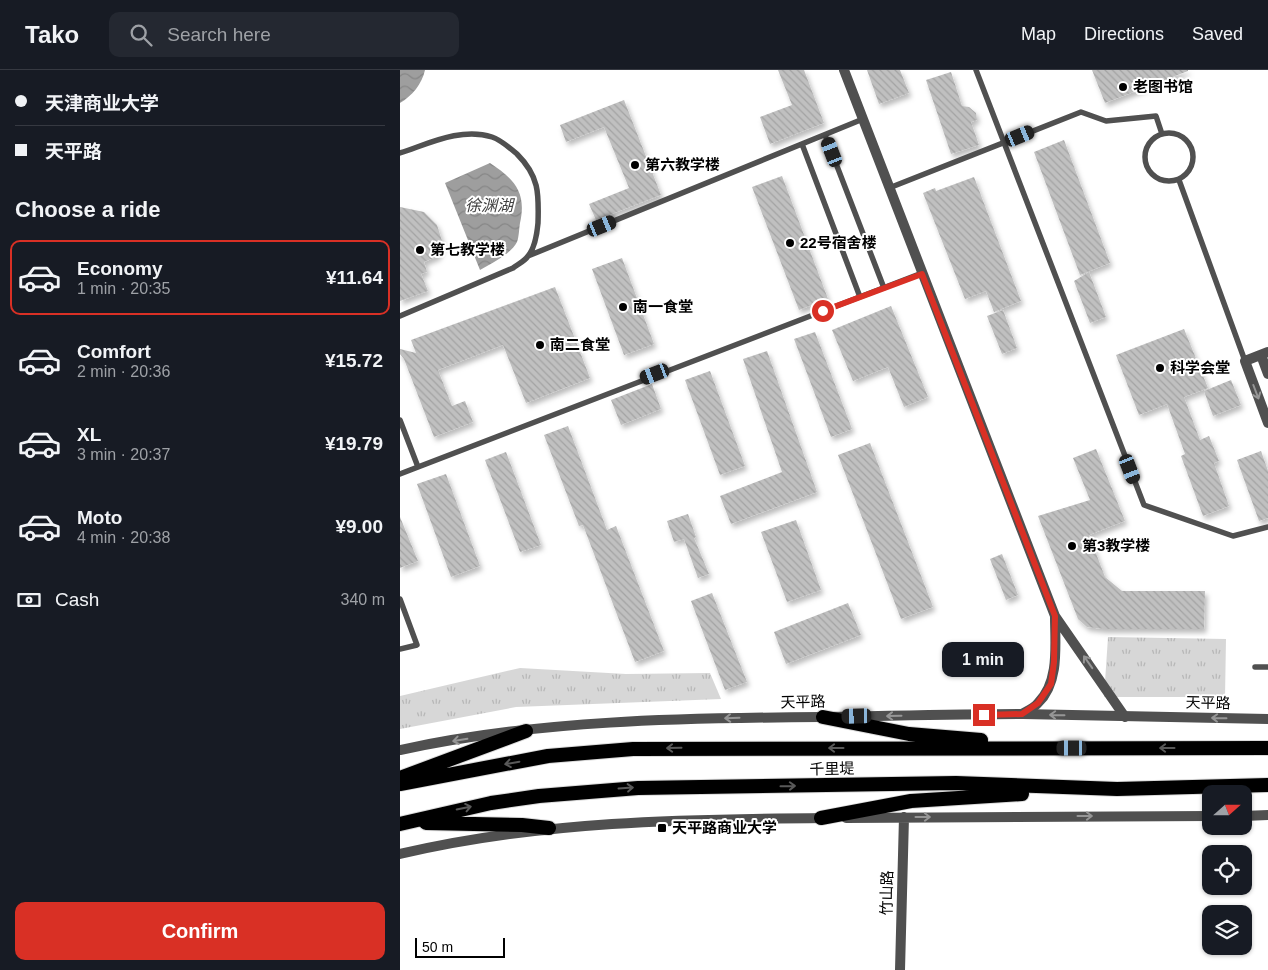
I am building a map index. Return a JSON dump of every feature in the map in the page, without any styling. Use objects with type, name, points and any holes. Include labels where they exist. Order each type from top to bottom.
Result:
[{"type":"highway","points":[[823,717],[956,744]]},
{"type":"highway","points":[[400,778],[526,731]]},
{"type":"highway","name":"千里堤","points":[[400,784],[548,756],[633,749],[956,744],[1092,748],[1268,748]]},
{"type":"highway","name":"千里堤","points":[[400,825],[491,803],[599,790],[683,787],[956,790],[1117,789],[1268,785]]},
{"type":"highway","points":[[821,818],[956,790]]},
{"type":"highway","points":[[400,825],[446,822],[549,828]]},
{"type":"street","points":[[844,70],[1055,616],[1125,717]]},
{"type":"street","points":[[1268,374],[1264,353],[1245,361],[1268,423]]},
{"type":"street","points":[[1022,714],[1038,703],[1051,684],[1054,662],[1055,616]]},
{"type":"street","name":"天平路","points":[[400,750],[568,726],[659,721],[1022,714],[1268,719]]},
{"type":"street","points":[[1252,816],[1268,815]]},
{"type":"street","points":[[400,854],[483,837],[549,828],[604,824],[821,818],[1202,816]]},
{"type":"street","name":"竹山路","points":[[900,970],[904,817]]},
{"type":"lane","points":[[976,70],[1144,505],[1233,536],[1268,527]]},
{"type":"lane","points":[[889,188],[1081,112],[1106,121],[1156,116],[1162,134]]},
{"type":"lane","points":[[400,316],[513,268],[528,256],[863,119]]},
{"type":"lane","points":[[400,153],[448,137],[468,134],[492,137],[510,148],[529,166],[536,182],[539,203],[537,235],[528,256]]},
{"type":"lane","points":[[1162,134],[1179,134],[1186,139],[1194,153],[1191,169],[1179,180],[1164,181],[1150,173],[1146,166],[1146,150],[1155,137],[1162,134]]},
{"type":"lane","points":[[825,135],[884,288]]},
{"type":"lane","points":[[802,144],[860,297]]},
{"type":"lane","points":[[1179,180],[1245,361]]},
{"type":"lane","points":[[400,474],[922,274]]},
{"type":"lane","points":[[400,420],[418,467]]},
{"type":"lane","points":[[400,599],[417,645],[400,649]]},
{"type":"lane","points":[[1255,667],[1268,667]]},
{"type":"green space","points":[[1108,637],[1226,639],[1225,697],[1104,697]]},
{"type":"green space","points":[[520,668],[626,674],[710,673],[721,699],[516,707],[400,729],[400,696]]},
{"type":"water","points":[[400,70],[425,70],[422,80],[416,89],[400,103]]},
{"type":"water","name":"徐渊湖","points":[[490,163],[506,175],[517,187],[522,203],[522,212],[517,242],[501,258],[480,270],[445,183]]},
{"type":"building","points":[[778,70],[804,70],[824,123],[770,144],[760,117],[792,105]]},
{"type":"building","points":[[867,70],[900,70],[909,93],[879,104]]},
{"type":"building","name":"老图书馆","points":[[1092,70],[1188,70],[1188,71],[1105,103]]},
{"type":"building","points":[[951,72],[962,106],[969,107],[976,113],[977,120],[971,122],[979,145],[951,154],[926,80]]},
{"type":"building","name":"第六教学楼","points":[[624,100],[661,195],[596,220],[589,204],[629,188],[604,127],[566,142],[560,125]]},
{"type":"building","points":[[1064,140],[1110,263],[1080,275],[1034,152]]},
{"type":"building","name":"22号宿舍楼","points":[[782,176],[828,299],[799,310],[752,187]]},
{"type":"building","points":[[974,177],[1021,301],[994,312],[986,291],[965,299],[923,193],[935,188],[936,191]]},
{"type":"building","name":"第七教学楼","points":[[400,207],[424,212],[437,225],[443,244],[438,256],[424,262],[427,272],[421,274],[428,291],[400,301]]},
{"type":"building","name":"南一食堂","points":[[622,258],[654,344],[624,355],[592,269]]},
{"type":"building","points":[[1089,272],[1106,317],[1090,323],[1074,281]]},
{"type":"building","points":[[555,287],[590,378],[526,403],[503,345],[438,370],[452,406],[465,401],[473,422],[434,437],[404,359],[400,354],[400,349],[416,353],[411,340]]},
{"type":"building","points":[[891,306],[928,397],[904,407],[888,367],[853,381],[832,330]]},
{"type":"building","points":[[1003,310],[1017,348],[1002,354],[987,316]]},
{"type":"building","name":"科学会堂","points":[[1184,329],[1208,388],[1184,397],[1200,440],[1209,436],[1219,461],[1214,463],[1229,506],[1203,516],[1181,456],[1185,454],[1167,404],[1139,415],[1116,355]]},
{"type":"building","points":[[815,332],[852,429],[831,437],[794,339]]},
{"type":"building","points":[[767,351],[817,492],[731,524],[720,496],[782,472],[743,359]]},
{"type":"building","points":[[710,371],[745,466],[720,475],[685,380]]},
{"type":"building","points":[[1231,380],[1241,405],[1213,416],[1204,391]]},
{"type":"building","points":[[652,384],[661,409],[621,425],[611,400]]},
{"type":"building","points":[[568,426],[607,530],[616,526],[664,651],[635,662],[583,525],[579,526],[544,435]]},
{"type":"building","points":[[870,443],[933,607],[901,619],[838,455]]},
{"type":"building","name":"第3教学楼","points":[[1096,449],[1125,521],[1089,535],[1105,577],[1122,591],[1205,591],[1204,629],[1104,629],[1087,627],[1078,619],[1038,516],[1090,500],[1073,458]]},
{"type":"building","points":[[1261,451],[1268,471],[1268,518],[1259,521],[1237,460]]},
{"type":"building","points":[[506,452],[541,545],[520,552],[485,460]]},
{"type":"building","points":[[446,474],[480,566],[451,577],[417,484]]},
{"type":"building","points":[[688,514],[696,537],[694,538],[709,574],[698,578],[684,539],[674,542],[667,521]]},
{"type":"building","points":[[400,517],[418,561],[400,568]]},
{"type":"building","points":[[796,520],[821,590],[787,602],[761,532]]},
{"type":"building","points":[[1002,554],[1018,595],[1006,600],[990,559]]},
{"type":"building","points":[[712,593],[747,682],[725,690],[691,601]]},
{"type":"building","points":[[848,603],[861,635],[786,664],[774,632]]},
{"type":"place","name":"老图书馆","points":[[1123,87]]},
{"type":"place","name":"第六教学楼","points":[[635,165]]},
{"type":"place","name":"22号宿舍楼","points":[[790,243]]},
{"type":"place","name":"第七教学楼","points":[[420,250]]},
{"type":"place","name":"南一食堂","points":[[623,307]]},
{"type":"place","name":"南二食堂","points":[[540,345]]},
{"type":"place","name":"科学会堂","points":[[1160,368]]},
{"type":"place","name":"第3教学楼","points":[[1072,546]]},
{"type":"place","name":"天平路商业大学","points":[[662,828]]},
{"type":"route","points":[[823,311],[922,274],[1055,616],[1054,662],[1051,684],[1038,703],[1022,714],[984,715]]}]
